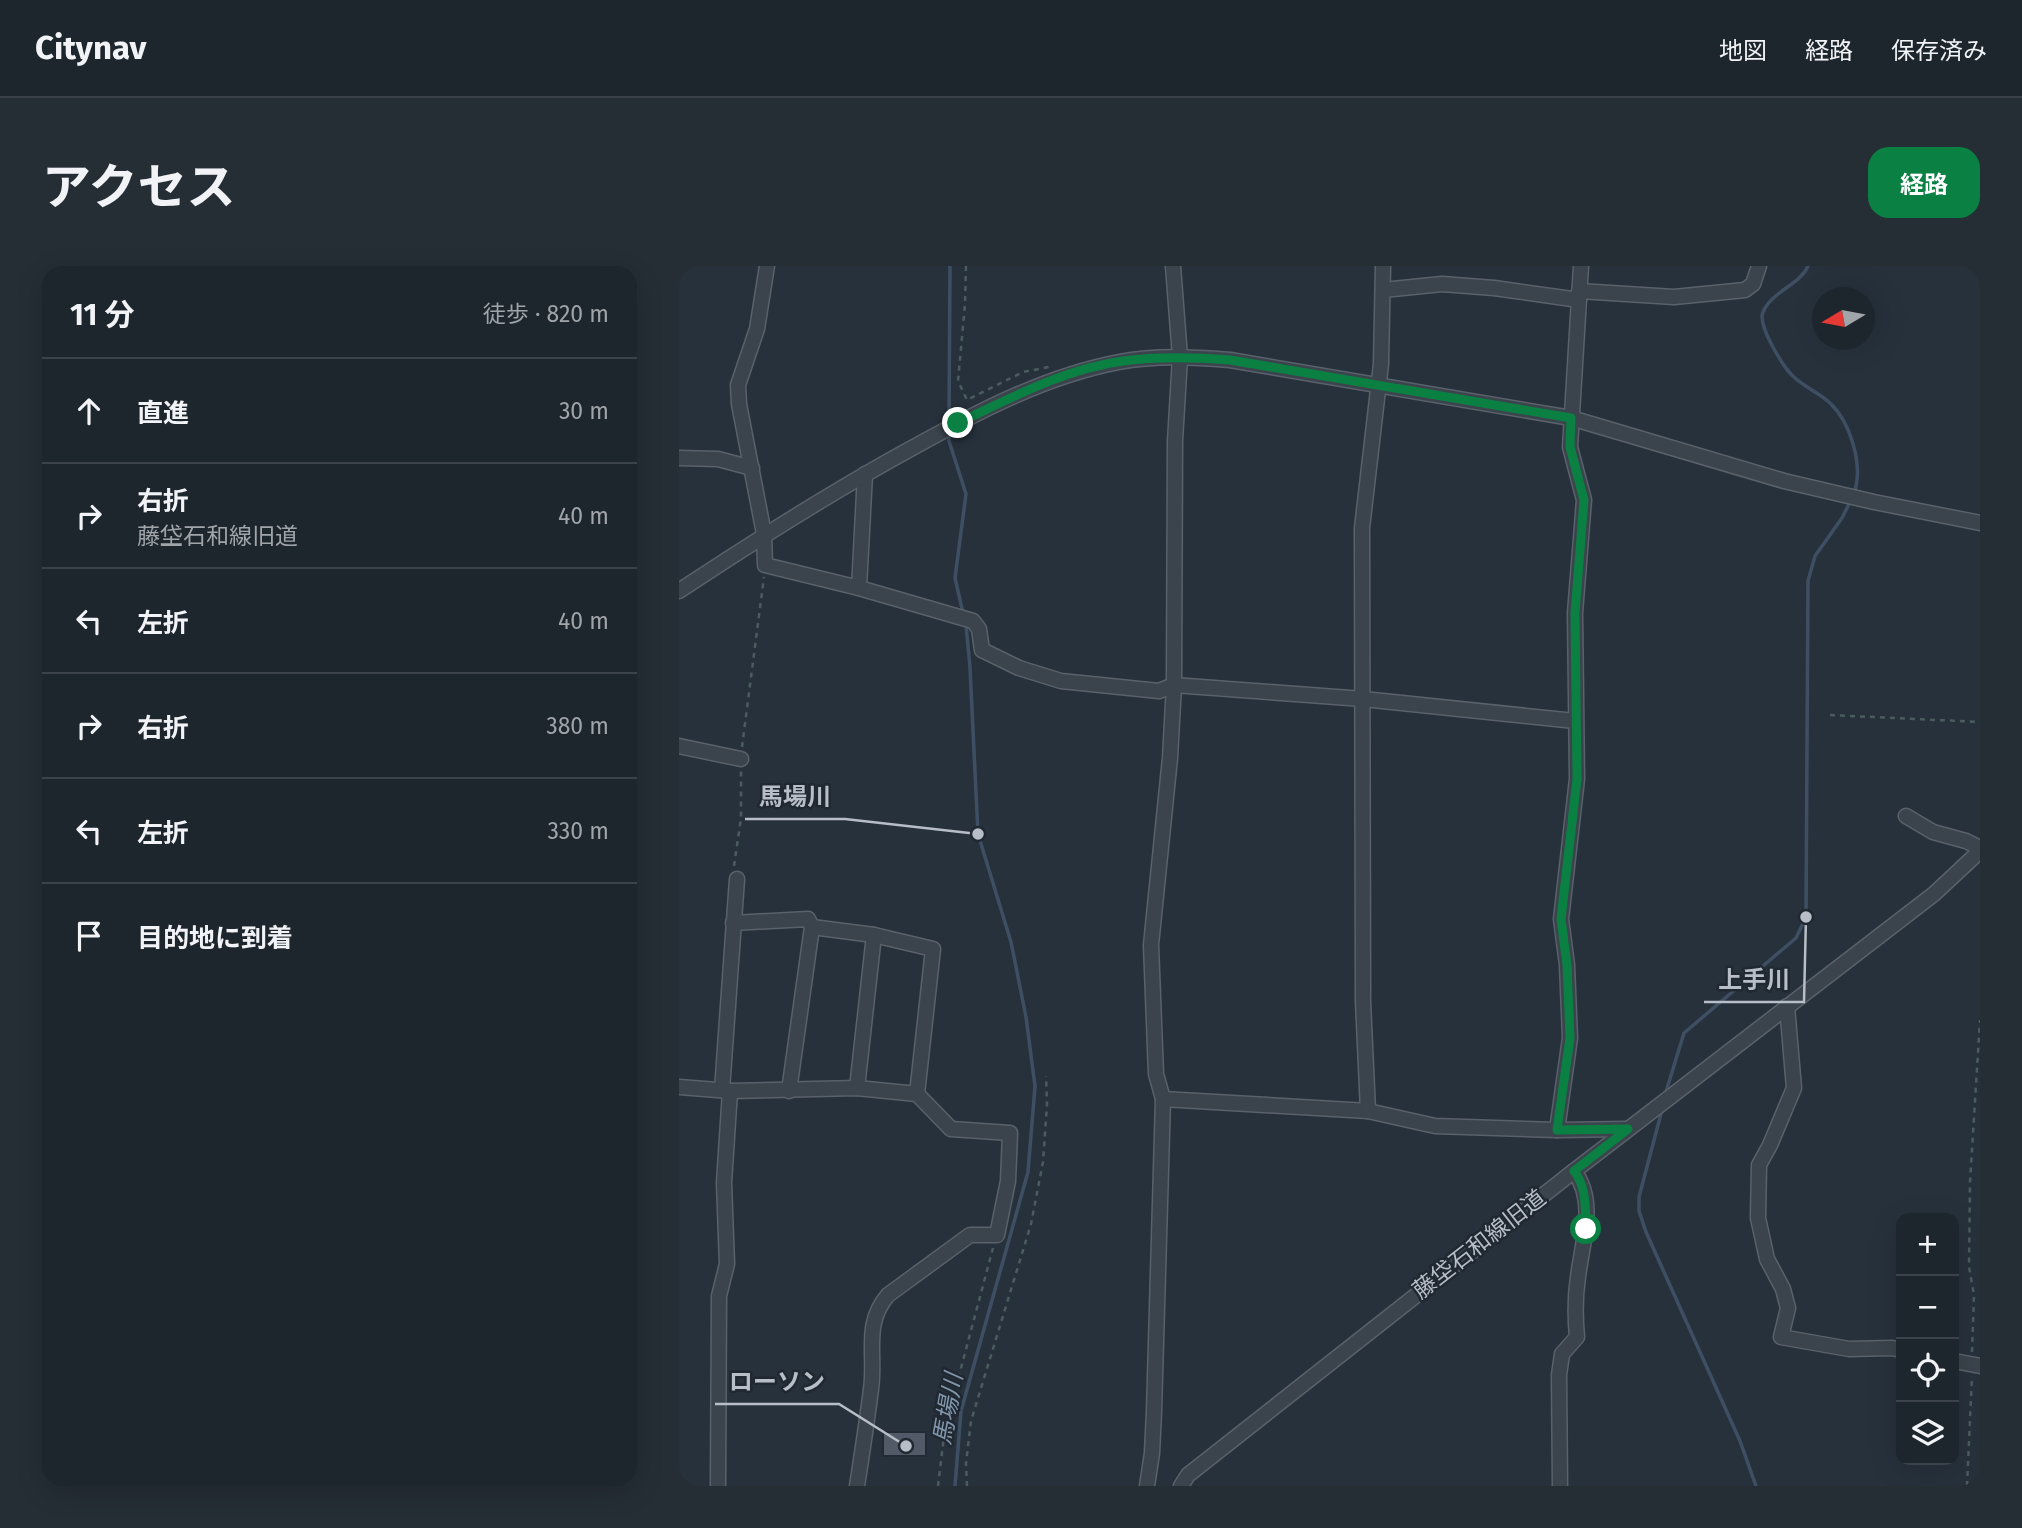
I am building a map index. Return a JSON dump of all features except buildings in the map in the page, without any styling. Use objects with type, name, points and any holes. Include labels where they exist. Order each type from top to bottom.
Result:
[{"type":"street","points":[[767,266],[757,328],[738,385],[739,404],[764,534],[765,565],[859,588],[973,621],[979,629],[982,650],[1019,668],[1061,681],[1159,691],[1174,685],[1363,699],[1575,721]]},
{"type":"street","points":[[1147,1486],[1154,1412],[1163,1099],[1156,1074],[1151,945],[1171,758],[1174,685],[1175,441],[1180,356],[1173,266]]},
{"type":"street","points":[[1368,1111],[1363,1001],[1362,527],[1381,364],[1383,266]]},
{"type":"street","points":[[1557,1130],[1570,1038],[1567,965],[1561,919],[1577,779],[1575,613],[1584,500],[1570,447],[1581,266]]},
{"type":"street","points":[[1383,290],[1441,284],[1579,296],[1674,297],[1745,290],[1753,284],[1759,266]]},
{"type":"street","points":[[679,591],[764,534],[865,474],[958,423],[1030,389],[1065,376],[1122,361],[1180,356],[1230,360],[1571,418],[1784,481],[1980,523]]},
{"type":"street","points":[[679,458],[718,459],[752,468]]},
{"type":"street","points":[[859,588],[865,474]]},
{"type":"street","points":[[679,746],[741,759]]},
{"type":"street","points":[[1906,816],[1933,832],[1966,841],[1980,849]]},
{"type":"street","name":"藤垈石和線旧道","points":[[1181,1486],[1188,1475],[1574,1171],[1934,894],[1980,849]]},
{"type":"street","points":[[718,1486],[719,1296],[727,1264],[724,1183],[726,1091],[737,879]]},
{"type":"street","points":[[733,923],[808,919],[812,928],[789,1091]]},
{"type":"street","points":[[812,928],[874,935],[933,949],[917,1094]]},
{"type":"street","points":[[857,1088],[874,935]]},
{"type":"street","points":[[1787,1006],[1794,1088],[1759,1165],[1758,1218],[1767,1259],[1783,1289],[1788,1308],[1781,1337],[1849,1349],[1896,1349]]},
{"type":"street","points":[[679,1087],[726,1091],[857,1088],[917,1094],[951,1129],[1010,1133],[1008,1181],[997,1234],[969,1235],[888,1294],[878,1307],[873,1327],[872,1385],[857,1486]]},
{"type":"street","points":[[1163,1099],[1368,1111],[1435,1126],[1557,1130],[1628,1129]]},
{"type":"street","points":[[1560,1486],[1559,1375],[1562,1354],[1577,1337],[1577,1278],[1586,1229],[1584,1196],[1580,1179],[1574,1171]]},
{"type":"path","points":[[966,266],[958,381],[967,400],[1023,372],[1057,365],[1065,376]]},
{"type":"path","points":[[737,879],[734,866],[741,818],[741,759],[765,565]]},
{"type":"path","points":[[1830,715],[1980,722]]},
{"type":"path","points":[[1967,1486],[1976,1365],[1974,1295],[1969,1267],[1970,1182],[1980,1020]]},
{"type":"path","points":[[967,1486],[966,1463],[971,1421],[1031,1224],[1043,1162],[1046,1076]]},
{"type":"path","points":[[938,1486],[945,1428],[997,1234]]},
{"type":"waterway","name":"馬場川","points":[[949,425],[950,266]]},
{"type":"waterway","points":[[1808,266],[1799,278],[1767,305],[1762,318],[1778,357],[1790,373],[1830,403],[1844,421],[1856,457],[1857,482],[1854,493]]},
{"type":"waterway","name":"馬場川","points":[[949,433],[949,441],[966,494],[955,578],[963,613]]},
{"type":"waterway","points":[[1665,1095],[1684,1033],[1796,938],[1806,917],[1808,581],[1815,556],[1842,518],[1851,500]]},
{"type":"waterway","name":"馬場川","points":[[955,1486],[961,1411],[1028,1172],[1035,1086],[1026,1017],[1011,942],[978,834],[966,624]]},
{"type":"waterway","points":[[1662,1110],[1639,1197],[1639,1211],[1740,1441],[1756,1486]]},
{"type":"place","name":"馬場川","points":[[978,834]]},
{"type":"place","name":"上手川","points":[[1806,917]]},
{"type":"place","name":"ローソン","points":[[906,1446]]},
{"type":"route","points":[[958,423],[1030,389],[1081,371],[1122,361],[1180,356],[1230,360],[1571,418],[1570,447],[1584,500],[1575,613],[1577,779],[1561,919],[1567,965],[1570,1038],[1557,1130],[1628,1129],[1574,1171],[1580,1179],[1584,1196],[1586,1229]]}]
